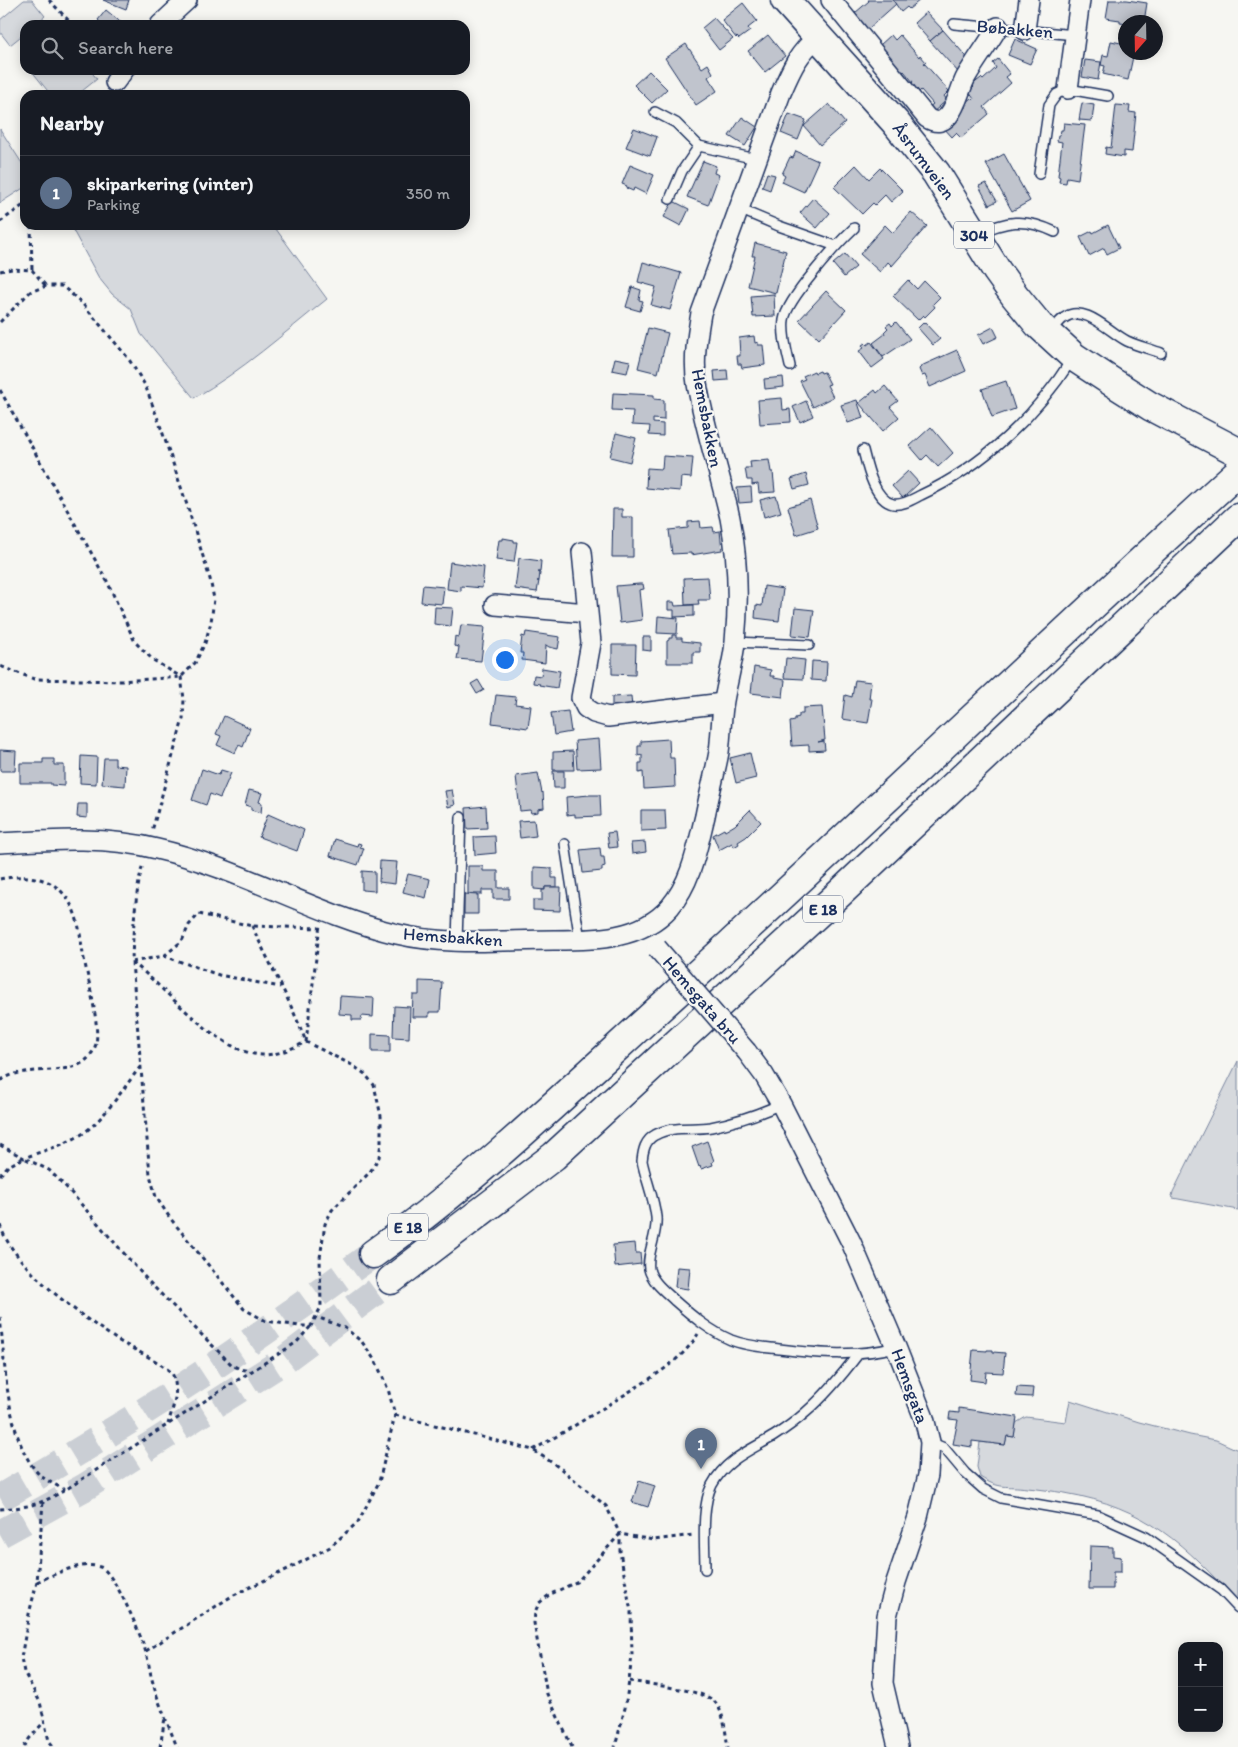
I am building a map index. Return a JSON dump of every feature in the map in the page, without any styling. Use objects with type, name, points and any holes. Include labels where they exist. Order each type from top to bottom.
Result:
[{"type":"main road","name":"Åsrumveien","points":[[785,0],[895,122],[936,173],[974,235],[1015,296],[1049,335],[1074,357],[1150,406],[1238,452]]},
{"type":"main road","name":"E 18","points":[[372,1254],[443,1200],[528,1128],[837,846],[1238,472]]},
{"type":"main road","name":"E 18","points":[[392,1280],[554,1156],[839,894],[1238,518]]},
{"type":"street","points":[[165,20],[187,0]]},
{"type":"street","points":[[1025,30],[1029,0]]},
{"type":"street","name":"Bøbakken","points":[[1068,89],[1080,0]]},
{"type":"street","points":[[840,4],[926,118],[932,121],[939,122],[944,119],[956,104],[965,79],[998,27]]},
{"type":"street","name":"Hemsbakken","points":[[0,844],[93,840],[123,842],[156,848],[234,874],[355,921],[399,934],[457,941],[580,940],[617,937],[643,928],[660,918],[684,887],[691,870],[719,752],[723,703],[732,671],[735,642],[738,586],[730,519],[697,382],[697,336],[701,313],[756,159],[794,63],[808,45],[818,37]]},
{"type":"street","points":[[582,552],[591,643],[581,698],[586,708],[594,713],[608,717],[723,703]]},
{"type":"street","points":[[495,605],[587,613]]},
{"type":"street","name":"Hemsgata bru","points":[[643,928],[657,948],[747,1052]]},
{"type":"street","name":"Hemsgata","points":[[747,1052],[764,1075],[781,1104],[851,1242],[896,1347],[924,1418],[930,1442],[928,1475],[918,1516],[887,1616],[884,1683],[898,1747]]},
{"type":"lane","name":"Bøbakken","points":[[954,24],[1076,34]]},
{"type":"lane","points":[[1039,174],[1049,105],[1057,94],[1068,89],[1108,96]]},
{"type":"lane","points":[[654,112],[676,123],[699,146],[756,159]]},
{"type":"lane","points":[[670,199],[682,171],[699,146]]},
{"type":"lane","points":[[739,209],[779,226],[836,246]]},
{"type":"lane","points":[[974,235],[1006,223],[1024,222],[1039,224],[1055,232]]},
{"type":"lane","points":[[790,366],[785,337],[785,316],[790,304],[836,246],[854,228]]},
{"type":"lane","points":[[1049,335],[1064,318],[1076,314],[1095,318],[1127,341],[1161,352]]},
{"type":"lane","points":[[863,450],[868,469],[878,493],[886,501],[894,505],[903,503],[927,492],[952,477],[986,455],[1014,432],[1061,377],[1074,357]]},
{"type":"lane","points":[[735,642],[809,646]]},
{"type":"lane","points":[[457,941],[460,816]]},
{"type":"lane","points":[[566,844],[580,940]]},
{"type":"lane","points":[[781,1104],[735,1122],[710,1127],[665,1130],[652,1136],[646,1143],[642,1161],[656,1216],[656,1234],[650,1252],[649,1268],[653,1279],[704,1325],[729,1339],[745,1345],[846,1354],[873,1353],[896,1347]]},
{"type":"lane","points":[[705,1569],[707,1504],[712,1486],[727,1467],[744,1451],[776,1435],[805,1413],[836,1382],[859,1353]]},
{"type":"lane","points":[[930,1442],[944,1448],[965,1473],[983,1489],[1002,1498],[1098,1515],[1146,1537],[1220,1590],[1238,1608]]},
{"type":"path","points":[[50,0],[68,20]]},
{"type":"path","points":[[0,222],[20,208]]},
{"type":"path","points":[[31,230],[32,270],[46,286]]},
{"type":"path","points":[[0,271],[12,269],[32,270]]},
{"type":"path","points":[[0,322],[30,292],[46,286],[62,286],[74,296],[128,358],[145,385],[159,422],[188,505],[214,599],[211,622],[205,643],[195,663],[181,677],[121,681],[34,679],[0,666]]},
{"type":"path","points":[[0,390],[107,581],[136,642],[153,660],[181,677]]},
{"type":"path","points":[[152,832],[183,719],[184,699],[181,677]]},
{"type":"path","points":[[145,855],[139,880],[133,927],[132,962],[150,1176],[156,1197],[170,1218],[244,1309],[266,1321],[311,1326]]},
{"type":"path","points":[[0,879],[22,876],[47,882],[60,890],[71,903],[77,919],[94,1011],[96,1044],[91,1055],[83,1064],[70,1068],[22,1071],[0,1081]]},
{"type":"path","points":[[306,1042],[319,928],[323,909]]},
{"type":"path","points":[[132,962],[164,956],[182,941],[189,925],[199,914],[252,926],[319,928]]},
{"type":"path","points":[[0,1509],[25,1507],[43,1502],[65,1490],[297,1342],[317,1317],[321,1306],[320,1258],[325,1224],[332,1210],[370,1172],[379,1157],[382,1142],[381,1116],[374,1085],[365,1074],[306,1042],[292,1007],[280,987],[252,926]]},
{"type":"path","points":[[164,956],[219,975],[280,987]]},
{"type":"path","points":[[132,962],[203,1025],[225,1041],[246,1051],[264,1055],[284,1052],[306,1042]]},
{"type":"path","points":[[0,1175],[8,1166],[24,1158],[80,1136],[99,1118],[141,1066]]},
{"type":"path","points":[[0,1145],[49,1170],[67,1188],[148,1282],[232,1365],[251,1371]]},
{"type":"path","points":[[0,1225],[3,1235],[18,1258],[43,1283],[90,1321],[166,1367],[172,1373],[175,1380],[176,1393],[168,1424]]},
{"type":"path","points":[[0,1317],[8,1394],[21,1447],[37,1472],[65,1490]]},
{"type":"path","points":[[146,1651],[232,1596],[330,1546],[358,1522],[379,1482],[395,1415],[388,1389],[376,1362],[362,1342],[345,1328],[317,1317]]},
{"type":"path","points":[[533,1450],[661,1371],[691,1346],[704,1325]]},
{"type":"path","points":[[395,1415],[533,1450],[560,1468],[606,1506],[620,1534],[620,1552],[631,1612],[632,1655],[629,1681],[615,1747]]},
{"type":"path","points":[[43,1502],[37,1582],[21,1658],[24,1672],[40,1702],[49,1740],[54,1747]]},
{"type":"path","points":[[620,1534],[654,1540],[705,1534]]},
{"type":"path","points":[[572,1747],[547,1694],[534,1623],[535,1612],[539,1603],[549,1595],[578,1580],[620,1534]]},
{"type":"path","points":[[37,1582],[68,1569],[88,1565],[102,1567],[111,1575],[126,1603],[146,1651],[152,1682],[177,1747]]},
{"type":"path","points":[[629,1681],[701,1694],[715,1702],[723,1717],[728,1747]]},
{"type":"path","points":[[160,1747],[166,1718]]},
{"type":"path","points":[[24,1747],[44,1721]]},
{"type":"shaded area","points":[[24,0],[32,0],[45,16],[40,20],[20,20],[20,37],[10,45],[0,32],[0,20]]},
{"type":"shaded area","points":[[35,75],[94,75],[97,79],[83,90],[47,90]]},
{"type":"shaded area","points":[[0,129],[20,160],[20,190],[0,203]]},
{"type":"shaded area","points":[[73,230],[277,230],[327,299],[246,364],[194,398],[141,334],[131,309],[112,294],[99,278]]},
{"type":"shaded area","points":[[1238,1061],[1238,1210],[1173,1198],[1173,1192]]},
{"type":"shaded area","points":[[1070,1400],[1139,1422],[1216,1440],[1238,1450],[1238,1603],[1181,1546],[1141,1518],[1094,1499],[1032,1488],[1003,1486],[993,1484],[980,1477],[977,1467],[980,1442],[1005,1445],[1007,1436],[1014,1437],[1016,1423],[1026,1417],[1066,1422]]},
{"type":"building","points":[[103,0],[129,0],[126,9]]},
{"type":"building","points":[[868,0],[893,0],[896,4],[868,29],[863,24],[859,28],[846,13],[851,9],[855,13]]},
{"type":"building","points":[[893,0],[920,0],[909,9],[907,7],[901,12]]},
{"type":"building","points":[[1109,0],[1147,3],[1145,15],[1118,15],[1118,20],[1106,18]]},
{"type":"building","points":[[743,3],[757,21],[748,28],[750,31],[739,39],[736,38],[722,20]]},
{"type":"building","points":[[106,10],[118,20],[98,20]]},
{"type":"building","points":[[926,12],[943,30],[930,41],[914,23]]},
{"type":"building","points":[[714,18],[733,39],[719,50],[702,28]]},
{"type":"building","points":[[943,30],[971,62],[959,73],[930,41]]},
{"type":"building","points":[[768,35],[785,56],[765,72],[748,51]]},
{"type":"building","points":[[891,35],[895,40],[900,35],[919,57],[920,55],[926,62],[924,63],[949,91],[944,96],[947,100],[932,113],[928,108],[933,104],[921,90],[919,92],[911,84],[913,82],[904,71],[902,73],[880,45]]},
{"type":"building","points":[[1015,39],[1037,49],[1030,64],[1008,55]]},
{"type":"building","points":[[1111,41],[1118,42],[1118,60],[1132,60],[1128,80],[1103,74],[1105,66],[1101,65],[1103,55],[1108,56]]},
{"type":"building","points":[[686,44],[702,68],[708,64],[713,73],[708,77],[717,91],[696,105],[665,58]]},
{"type":"building","points":[[998,59],[1010,74],[1006,77],[1011,83],[984,107],[989,114],[961,138],[956,133],[952,137],[943,127],[960,105],[963,109],[968,105],[966,102],[971,98],[974,99],[969,92],[974,87],[972,85],[981,78],[983,80],[996,68],[993,63]]},
{"type":"building","points":[[1085,60],[1101,62],[1098,80],[1082,77]]},
{"type":"building","points":[[649,71],[667,89],[652,103],[634,85]]},
{"type":"building","points":[[1082,103],[1094,105],[1092,121],[1079,120]]},
{"type":"building","points":[[829,104],[845,123],[820,145],[804,126]]},
{"type":"building","points":[[1116,105],[1130,106],[1129,112],[1136,113],[1132,152],[1124,151],[1124,157],[1105,154],[1106,147],[1111,148]]},
{"type":"building","points":[[789,114],[806,120],[798,140],[781,133]]},
{"type":"building","points":[[742,117],[757,127],[745,146],[729,136]]},
{"type":"building","points":[[1064,123],[1085,125],[1078,179],[1067,177],[1066,183],[1059,182],[1060,177],[1058,176],[1062,142],[1057,141],[1058,135],[1063,130]]},
{"type":"building","points":[[634,128],[657,137],[650,156],[626,147]]},
{"type":"building","points":[[796,151],[818,161],[804,192],[782,182],[785,176],[782,174],[790,157],[793,158]]},
{"type":"building","points":[[1004,154],[1030,201],[1012,211],[986,164]]},
{"type":"building","points":[[703,161],[716,166],[714,173],[719,175],[708,205],[687,197]]},
{"type":"building","points":[[630,165],[654,175],[646,194],[634,188],[633,191],[622,184]]},
{"type":"building","points":[[856,165],[869,179],[880,168],[903,191],[891,202],[885,195],[862,214],[834,187]]},
{"type":"building","points":[[767,173],[775,175],[770,190],[762,187]]},
{"type":"building","points":[[986,183],[997,201],[989,205],[979,186]]},
{"type":"building","points":[[813,198],[830,213],[817,228],[800,213]]},
{"type":"building","points":[[673,201],[689,209],[681,226],[664,217]]},
{"type":"building","points":[[911,212],[927,226],[892,266],[888,262],[880,272],[860,254],[885,225],[893,233]]},
{"type":"building","points":[[1108,225],[1119,248],[1107,254],[1104,248],[1089,256],[1080,237]]},
{"type":"building","points":[[755,243],[786,251],[776,293],[748,286],[755,256],[752,256]]},
{"type":"building","points":[[845,254],[856,267],[844,277],[833,264]]},
{"type":"building","points":[[643,262],[681,273],[670,310],[651,305],[656,287],[638,282]]},
{"type":"building","points":[[908,280],[917,289],[924,281],[940,297],[933,304],[935,307],[925,317],[923,315],[918,320],[893,296]]},
{"type":"building","points":[[632,287],[641,290],[639,300],[643,301],[640,311],[626,307]]},
{"type":"building","points":[[826,291],[846,310],[819,339],[799,320]]},
{"type":"building","points":[[774,294],[775,316],[753,317],[751,296]]},
{"type":"building","points":[[896,322],[910,339],[883,357],[873,343],[885,334],[884,332],[888,328],[886,326],[890,323],[892,326]]},
{"type":"building","points":[[924,322],[940,339],[933,345],[918,328]]},
{"type":"building","points":[[993,327],[998,337],[983,344],[978,335]]},
{"type":"building","points":[[648,328],[668,333],[658,373],[638,368]]},
{"type":"building","points":[[754,336],[755,343],[758,342],[758,345],[763,345],[765,365],[742,368],[741,364],[738,364],[737,356],[740,356],[739,338]]},
{"type":"building","points":[[871,342],[884,359],[872,368],[859,351],[864,348],[862,345],[865,343],[867,345]]},
{"type":"building","points":[[957,350],[966,371],[930,387],[925,375],[922,376],[919,369],[921,366]]},
{"type":"building","points":[[615,358],[630,361],[627,373],[612,370]]},
{"type":"building","points":[[727,370],[728,380],[715,381],[714,371]]},
{"type":"building","points":[[814,371],[815,373],[824,372],[830,384],[827,385],[833,397],[813,407],[800,381],[805,379],[803,376]]},
{"type":"building","points":[[783,377],[784,387],[765,389],[764,379]]},
{"type":"building","points":[[1006,381],[1015,409],[992,417],[982,389]]},
{"type":"building","points":[[885,386],[898,401],[890,407],[899,417],[883,431],[859,403],[875,390],[877,393]]},
{"type":"building","points":[[613,393],[654,395],[654,399],[664,400],[664,420],[653,419],[653,423],[663,424],[663,436],[649,435],[650,426],[632,425],[633,411],[612,410]]},
{"type":"building","points":[[782,398],[783,410],[790,409],[791,422],[760,424],[758,400]]},
{"type":"building","points":[[857,400],[863,418],[848,423],[841,405]]},
{"type":"building","points":[[806,401],[813,416],[800,422],[793,407]]},
{"type":"building","points":[[931,427],[953,453],[938,467],[927,455],[922,460],[910,446]]},
{"type":"building","points":[[616,433],[636,438],[630,462],[610,457]]},
{"type":"building","points":[[663,456],[693,458],[691,478],[681,477],[680,491],[646,488],[647,468],[662,469]]},
{"type":"building","points":[[769,460],[771,472],[773,472],[775,492],[759,493],[758,484],[752,485],[752,480],[747,480],[745,468],[751,468],[750,462]]},
{"type":"building","points":[[908,471],[919,483],[903,498],[892,486]]},
{"type":"building","points":[[806,474],[809,485],[794,489],[791,479]]},
{"type":"building","points":[[751,487],[752,502],[739,503],[737,488]]},
{"type":"building","points":[[776,496],[781,512],[764,517],[760,500]]},
{"type":"building","points":[[810,500],[818,528],[796,535],[788,507]]},
{"type":"building","points":[[613,509],[622,509],[622,517],[633,517],[633,557],[612,557]]},
{"type":"building","points":[[700,521],[701,528],[713,527],[714,532],[720,531],[722,550],[691,555],[691,553],[672,554],[669,530],[688,528],[688,522]]},
{"type":"building","points":[[503,538],[517,542],[514,562],[496,560],[499,540],[503,540]]},
{"type":"building","points":[[519,558],[541,561],[540,572],[538,572],[540,573],[537,592],[515,589]]},
{"type":"building","points":[[450,562],[484,567],[482,588],[461,586],[461,591],[447,589]]},
{"type":"building","points":[[708,577],[710,600],[698,600],[699,604],[685,605],[684,578]]},
{"type":"building","points":[[643,584],[644,589],[639,590],[642,620],[620,623],[616,586]]},
{"type":"building","points":[[423,585],[444,587],[442,604],[421,602]]},
{"type":"building","points":[[764,586],[783,589],[779,621],[755,618],[756,605],[762,606]]},
{"type":"building","points":[[668,602],[674,602],[675,606],[694,605],[694,616],[674,617],[674,610],[668,610]]},
{"type":"building","points":[[435,607],[453,608],[451,626],[434,624]]},
{"type":"building","points":[[795,608],[814,610],[810,637],[792,635]]},
{"type":"building","points":[[658,616],[678,618],[677,634],[657,633]]},
{"type":"building","points":[[461,625],[485,627],[481,661],[457,659],[459,647],[454,646],[455,636],[459,637]]},
{"type":"building","points":[[526,632],[560,637],[558,649],[546,645],[545,663],[522,660],[523,653],[520,653],[522,636],[525,637]]},
{"type":"building","points":[[672,635],[676,635],[676,638],[682,638],[682,641],[700,643],[700,652],[693,652],[693,663],[667,663],[667,641],[669,638],[672,638]]},
{"type":"building","points":[[643,637],[651,637],[651,651],[643,650]]},
{"type":"building","points":[[612,645],[636,645],[635,675],[612,674]]},
{"type":"building","points":[[786,658],[805,660],[803,679],[784,678]]},
{"type":"building","points":[[812,661],[827,662],[826,681],[811,680]]},
{"type":"building","points":[[754,667],[771,670],[770,676],[785,680],[783,697],[751,693]]},
{"type":"building","points":[[542,668],[560,671],[557,688],[533,683],[534,675],[541,676]]},
{"type":"building","points":[[478,680],[484,690],[477,694],[471,684]]},
{"type":"building","points":[[855,680],[871,682],[869,699],[872,699],[868,723],[842,719],[845,695],[852,697]]},
{"type":"building","points":[[496,695],[516,697],[515,704],[531,706],[528,728],[492,723]]},
{"type":"building","points":[[631,696],[632,708],[612,708],[612,697]]},
{"type":"building","points":[[822,707],[825,740],[818,742],[824,741],[825,750],[809,751],[809,745],[792,746],[790,722],[795,721],[799,714],[803,714],[803,708]]},
{"type":"building","points":[[568,711],[571,732],[554,735],[551,713]]},
{"type":"building","points":[[224,716],[250,728],[243,747],[239,745],[235,753],[217,745],[221,736],[216,734]]},
{"type":"building","points":[[599,739],[601,768],[577,769],[575,741]]},
{"type":"building","points":[[669,739],[670,758],[674,758],[675,787],[644,789],[643,772],[639,773],[639,763],[642,763],[642,755],[638,756],[638,746],[641,746],[641,741]]},
{"type":"building","points":[[0,750],[16,751],[15,771],[0,771]]},
{"type":"building","points":[[573,751],[574,770],[553,770],[553,752]]},
{"type":"building","points":[[750,753],[756,778],[736,783],[730,758]]},
{"type":"building","points":[[81,756],[97,757],[96,784],[80,783]]},
{"type":"building","points":[[104,758],[115,758],[115,765],[126,766],[125,786],[102,784]]},
{"type":"building","points":[[43,759],[54,759],[54,765],[64,765],[64,786],[51,785],[51,783],[20,783],[20,763],[43,763]]},
{"type":"building","points":[[202,769],[219,775],[221,770],[231,773],[220,798],[210,794],[206,805],[192,800]]},
{"type":"building","points":[[553,771],[564,771],[564,788],[554,788]]},
{"type":"building","points":[[538,773],[543,792],[544,808],[538,809],[538,812],[531,813],[530,810],[520,811],[516,776]]},
{"type":"building","points":[[249,790],[262,793],[259,802],[262,803],[261,813],[251,810],[251,807],[245,805]]},
{"type":"building","points":[[452,790],[455,805],[448,807],[445,791]]},
{"type":"building","points":[[600,795],[601,816],[575,817],[575,814],[567,815],[566,797]]},
{"type":"building","points":[[78,804],[87,804],[87,818],[77,817]]},
{"type":"building","points":[[486,806],[487,828],[467,829],[466,808]]},
{"type":"building","points":[[641,810],[665,810],[666,830],[641,831]]},
{"type":"building","points":[[750,810],[761,822],[738,842],[739,844],[734,847],[732,843],[719,850],[713,835],[735,825]]},
{"type":"building","points":[[268,814],[304,830],[297,851],[259,837]]},
{"type":"building","points":[[534,820],[536,836],[520,838],[518,821]]},
{"type":"building","points":[[615,832],[617,847],[609,848],[607,833]]},
{"type":"building","points":[[495,836],[496,853],[475,855],[474,837]]},
{"type":"building","points":[[335,839],[357,846],[358,843],[361,844],[360,847],[364,848],[358,865],[330,856]]},
{"type":"building","points":[[645,842],[646,852],[632,854],[631,843]]},
{"type":"building","points":[[600,848],[605,866],[602,867],[602,871],[583,873],[580,850]]},
{"type":"building","points":[[380,861],[397,862],[395,884],[379,882]]},
{"type":"building","points":[[468,866],[483,866],[483,871],[498,871],[498,888],[509,888],[509,899],[493,899],[493,890],[482,890],[482,894],[468,894]]},
{"type":"building","points":[[534,867],[552,868],[552,878],[557,878],[557,887],[545,887],[545,890],[534,889]]},
{"type":"building","points":[[362,871],[375,872],[375,891],[362,890]]},
{"type":"building","points":[[408,874],[430,879],[426,898],[403,892]]},
{"type":"building","points":[[545,887],[561,887],[560,911],[533,910],[533,900],[542,900],[542,890],[545,890]]},
{"type":"building","points":[[464,894],[478,895],[478,914],[464,914]]},
{"type":"building","points":[[419,981],[442,982],[440,1012],[429,1012],[429,1017],[412,1017],[413,995],[419,995]]},
{"type":"building","points":[[340,996],[374,998],[373,1017],[362,1016],[361,1020],[352,1020],[352,1015],[339,1014]]},
{"type":"building","points":[[394,1006],[410,1007],[409,1038],[393,1037]]},
{"type":"building","points":[[372,1034],[390,1035],[390,1052],[372,1052]]},
{"type":"building","points":[[707,1141],[714,1161],[712,1162],[713,1165],[701,1169],[692,1147]]},
{"type":"building","points":[[635,1243],[636,1253],[640,1253],[641,1264],[615,1267],[613,1245]]},
{"type":"building","points":[[677,1267],[690,1268],[688,1289],[675,1287]]},
{"type":"building","points":[[973,1350],[993,1350],[993,1352],[1005,1353],[1003,1373],[986,1372],[985,1382],[970,1380]]},
{"type":"building","points":[[1017,1387],[1033,1388],[1032,1397],[1016,1396]]},
{"type":"building","points":[[959,1408],[1017,1417],[1014,1437],[1007,1436],[1005,1445],[972,1441],[972,1447],[953,1444],[958,1420],[949,1419],[950,1412],[959,1413]]},
{"type":"building","points":[[639,1481],[655,1486],[648,1507],[632,1502]]},
{"type":"building","points":[[1090,1546],[1113,1547],[1113,1556],[1121,1557],[1121,1572],[1113,1572],[1113,1589],[1089,1589]]},
{"type":"tunnel","points":[[0,1498],[165,1398],[275,1324],[373,1254]]},
{"type":"tunnel","points":[[0,1534],[85,1487],[280,1363],[391,1280]]},
{"type":"place","name":"skiparkering (vinter)","points":[[701,1469]]}]
